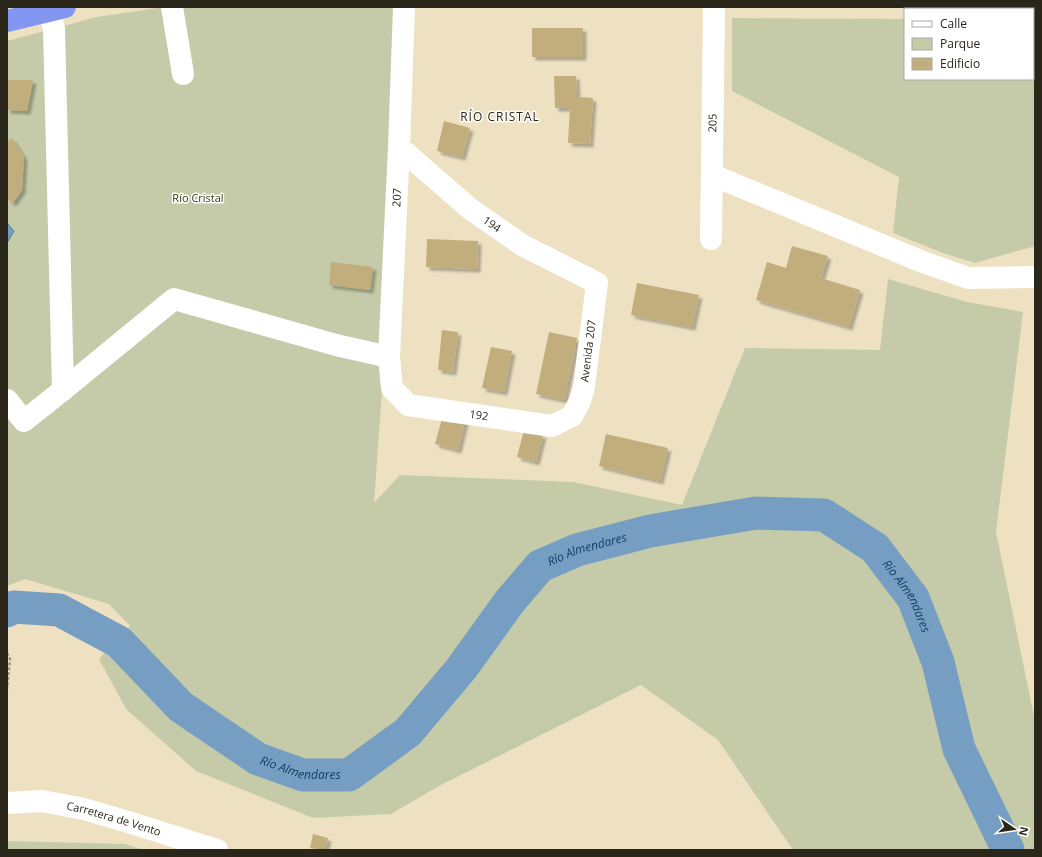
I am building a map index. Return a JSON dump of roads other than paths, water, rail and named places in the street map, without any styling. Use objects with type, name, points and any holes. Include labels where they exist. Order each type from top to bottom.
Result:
[{"type":"highway","points":[[1008,7],[1035,8]]},
{"type":"highway","points":[[7,21],[57,9]]},
{"type":"street","points":[[172,7],[183,74]]},
{"type":"street","name":"207","points":[[392,388],[389,356],[404,7]]},
{"type":"street","name":"205","points":[[711,239],[714,7]]},
{"type":"street","points":[[57,9],[54,28],[63,390]]},
{"type":"street","name":"194","points":[[399,147],[469,208],[522,245],[597,284]]},
{"type":"street","points":[[712,175],[924,262],[968,278],[1035,277]]},
{"type":"street","name":"Avenida 207","points":[[572,416],[580,401],[584,388],[597,284]]},
{"type":"street","points":[[7,400],[24,421],[174,299],[336,345],[389,356]]},
{"type":"street","name":"192","points":[[392,388],[408,405],[552,426],[572,416]]},
{"type":"street","name":"Carretera de Vento","points":[[7,803],[42,801],[84,809],[125,820],[217,850]]},
{"type":"water","points":[[7,223],[14,231],[7,243]]},
{"type":"waterway","name":"Río Almendares","points":[[7,611],[14,607],[59,610],[119,642],[181,707],[258,759],[303,775],[349,775],[408,732],[461,669],[510,601],[540,566],[577,550],[650,531],[756,513],[824,515],[875,548],[913,598],[938,662],[959,749],[1008,850]]},
{"type":"district","name":"RÍO CRISTAL","points":[[500,117]]},
{"type":"park label","name":"Río Cristal","points":[[198,198]]}]
